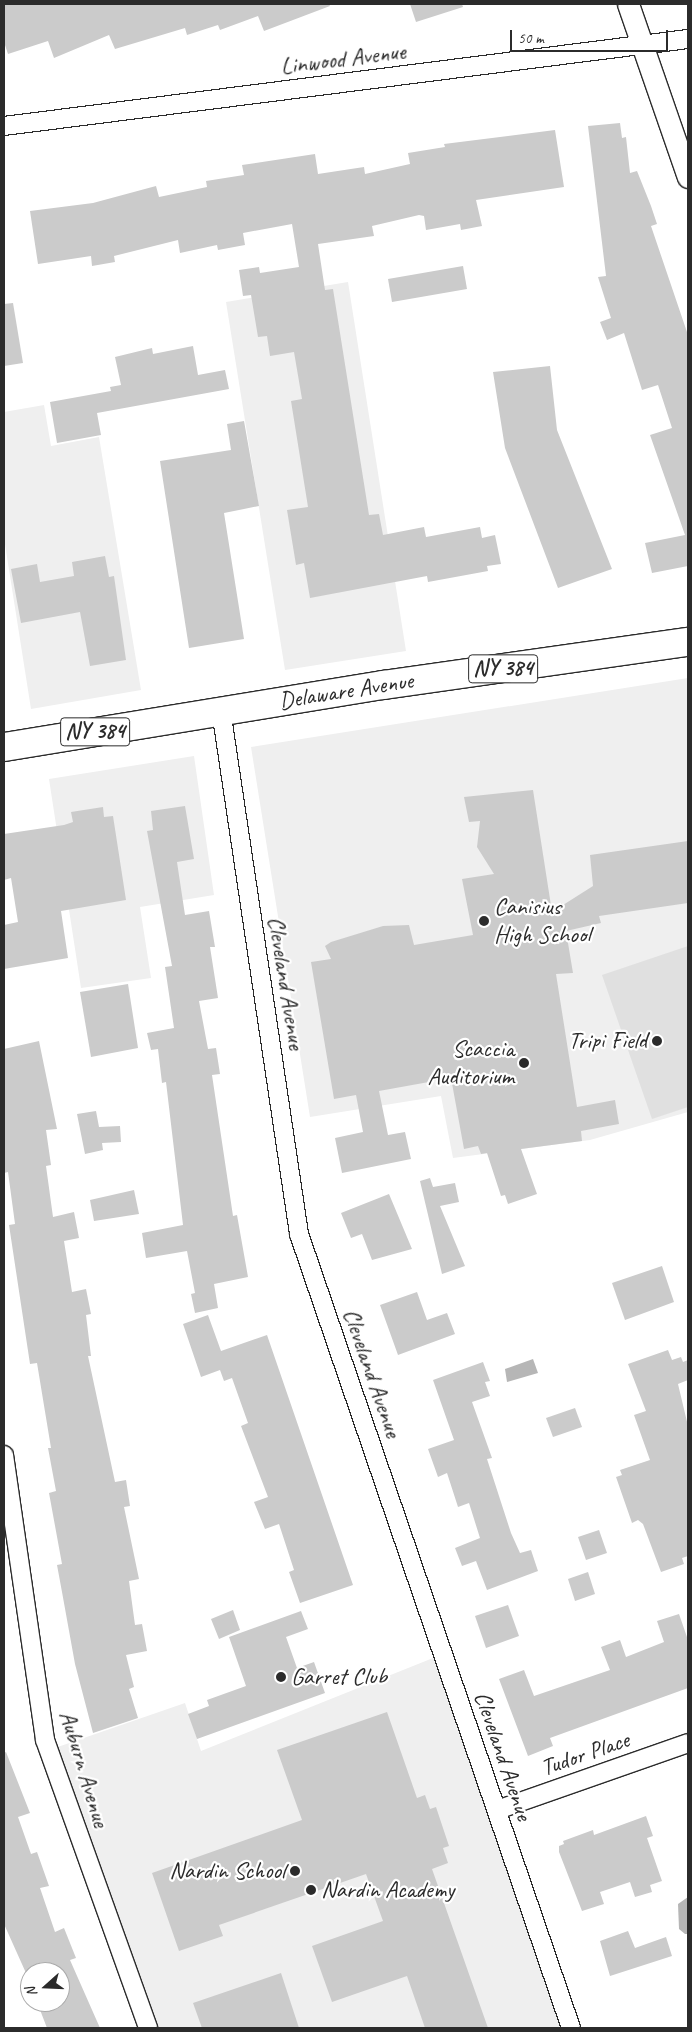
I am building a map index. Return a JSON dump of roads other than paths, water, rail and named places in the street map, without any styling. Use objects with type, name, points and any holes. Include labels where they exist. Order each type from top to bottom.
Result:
[{"type":"main road","name":"Delaware Avenue","points":[[4,747],[221,710],[688,642]]},
{"type":"street","points":[[628,4],[688,176]]},
{"type":"street","name":"Linwood Avenue","points":[[4,126],[688,39]]},
{"type":"street","name":"Cleveland Avenue","points":[[221,710],[299,1234],[571,2028]]},
{"type":"street","name":"Auburn Avenue","points":[[4,1455],[45,1740],[148,2028]]},
{"type":"street","name":"Tudor Place","points":[[496,1810],[688,1743]]},
{"type":"place","name":"Canisius High School","points":[[484,921]]},
{"type":"place","name":"Tripi Field","points":[[657,1041]]},
{"type":"place","name":"Scaccia Auditorium","points":[[524,1063]]},
{"type":"place","name":"Garret Club","points":[[281,1677]]},
{"type":"place","name":"Nardin School","points":[[295,1871]]},
{"type":"place","name":"Nardin Academy","points":[[311,1890]]}]
